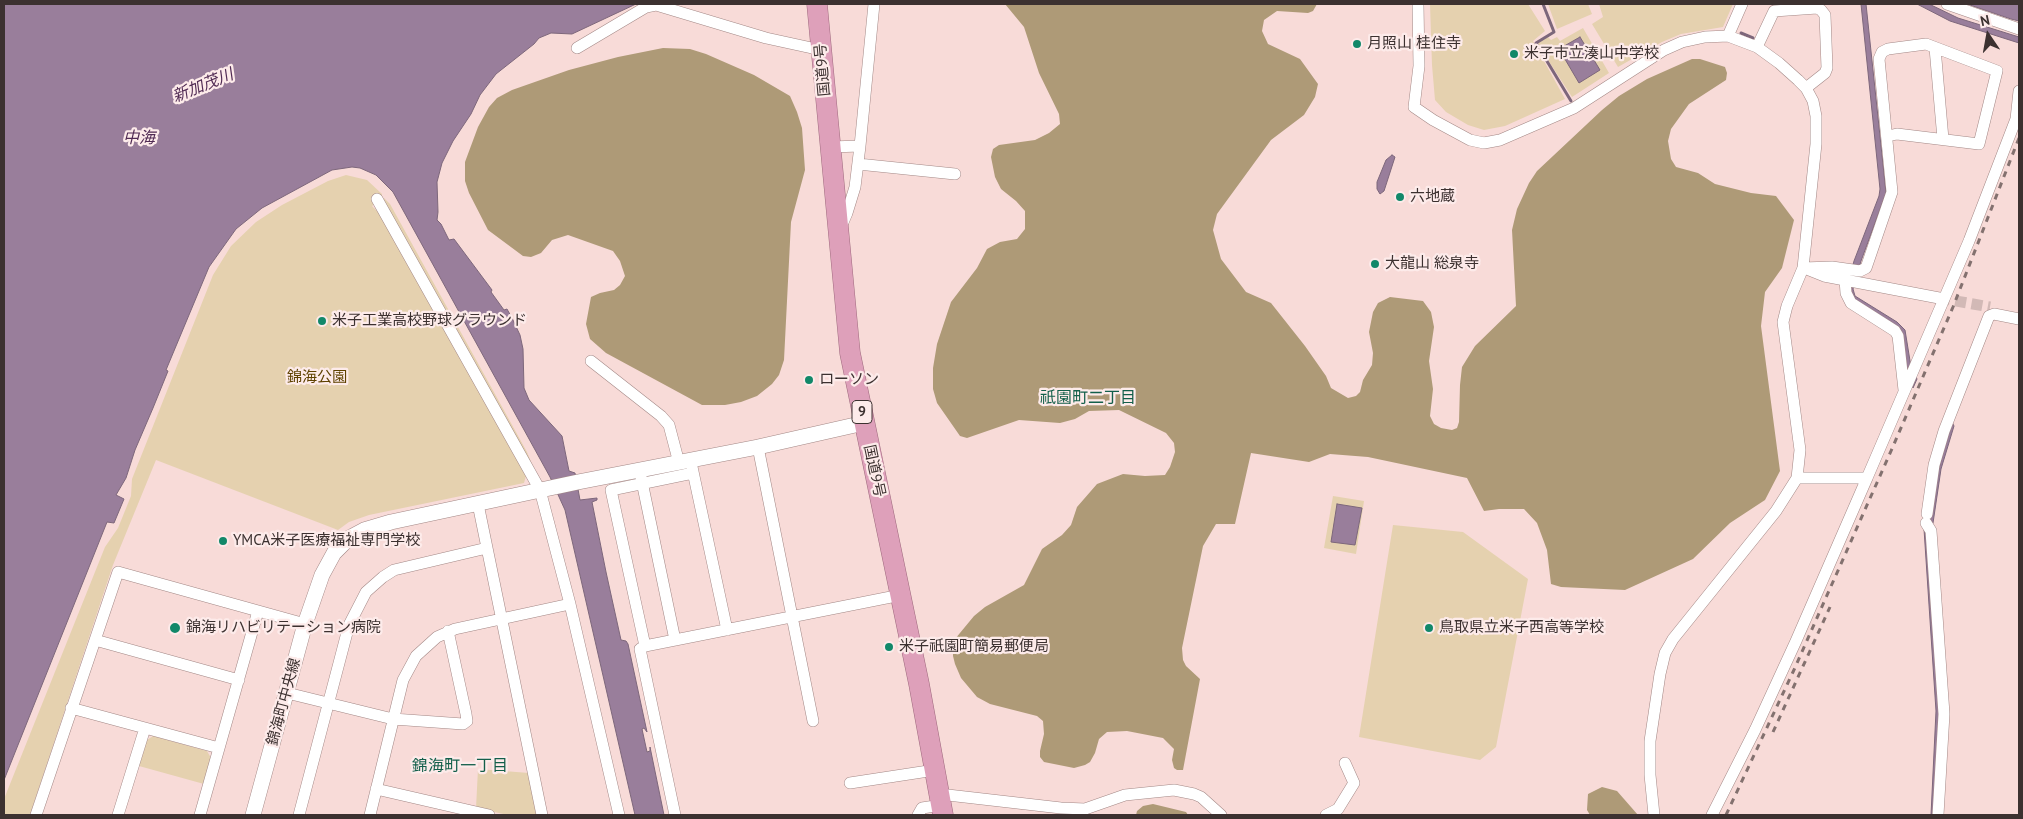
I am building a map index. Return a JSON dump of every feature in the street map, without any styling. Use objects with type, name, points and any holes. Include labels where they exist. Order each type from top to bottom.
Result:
[{"type":"highway","name":"国道9号","points":[[817,4],[850,353],[901,595],[942,804]]},
{"type":"street","points":[[577,48],[646,7],[656,4],[766,38],[821,50]]},
{"type":"street","points":[[839,231],[848,213],[855,186],[874,4]]},
{"type":"street","points":[[1418,4],[1419,66],[1414,107],[1462,136],[1484,143],[1500,140],[1574,108],[1664,50],[1682,42],[1705,36],[1728,36],[1757,46],[1806,88],[1813,101],[1816,116],[1816,144],[1803,268],[1787,306],[1783,322],[1800,450],[1797,478],[1776,512],[1673,639],[1665,653],[1650,741],[1650,775],[1654,815]]},
{"type":"street","points":[[1728,36],[1742,4]]},
{"type":"street","points":[[1947,4],[2019,29]]},
{"type":"street","points":[[1757,46],[1774,11],[1817,8],[1821,10],[1824,15],[1827,68],[1825,73],[1806,88]]},
{"type":"street","points":[[1860,277],[1866,268],[1892,192],[1880,54],[1888,49],[1926,44],[1997,71],[1979,144],[1897,134],[1888,136]]},
{"type":"street","points":[[1935,48],[1943,139]]},
{"type":"street","points":[[1712,815],[1755,730],[1796,641],[1969,241],[2016,119],[2019,91]]},
{"type":"street","points":[[830,147],[860,146]]},
{"type":"street","points":[[858,164],[955,174]]},
{"type":"street","points":[[376,199],[546,489],[570,604],[619,815]]},
{"type":"street","points":[[1803,268],[1832,267],[1847,276],[1860,277],[1939,298]]},
{"type":"street","points":[[1847,276],[1846,294],[1851,303],[1895,331],[1898,336],[1904,390]]},
{"type":"street","points":[[1990,307],[2019,313]]},
{"type":"street","points":[[1938,815],[1944,714],[1928,522],[1934,465],[1944,431],[1989,316],[1994,314],[2019,319]]},
{"type":"street","points":[[591,361],[661,416],[669,425],[688,465],[727,630]]},
{"type":"street","name":"錦海町中央線","points":[[253,815],[305,624],[327,564],[334,553],[349,538],[378,525],[578,482],[641,477],[758,447],[864,423]]},
{"type":"street","points":[[758,447],[812,721]]},
{"type":"street","points":[[645,646],[611,490],[641,477],[675,640]]},
{"type":"street","points":[[1797,478],[1867,478]]},
{"type":"street","points":[[478,504],[542,815]]},
{"type":"street","points":[[299,815],[349,625],[360,602],[374,584],[394,570],[487,548]]},
{"type":"street","points":[[36,815],[118,572],[305,624]]},
{"type":"street","points":[[675,815],[640,649],[645,646],[901,595]]},
{"type":"street","points":[[370,815],[403,680],[410,664],[430,643],[448,631],[570,604]]},
{"type":"street","points":[[200,815],[258,611]]},
{"type":"street","points":[[287,693],[393,719],[459,724],[467,721],[448,631]]},
{"type":"street","points":[[95,640],[239,680]]},
{"type":"street","points":[[71,708],[219,748]]},
{"type":"street","points":[[118,815],[145,728]]},
{"type":"street","points":[[1326,815],[1338,809],[1354,784],[1345,763]]},
{"type":"street","points":[[850,783],[935,770]]},
{"type":"street","points":[[376,789],[489,815]]},
{"type":"street","points":[[918,815],[922,808],[942,804],[1061,812],[1085,809],[1125,795],[1174,790],[1201,797],[1221,815]]},
{"type":"green space","name":"米子市立湊山中学校","points":[[1430,4],[1528,4],[1545,31],[1533,41],[1565,99],[1505,126],[1484,130],[1468,125],[1446,112],[1435,100]]},
{"type":"green space","points":[[1548,4],[1588,4],[1592,14],[1557,29]]},
{"type":"green space","points":[[1599,4],[1733,4],[1723,27],[1681,34],[1662,42],[1618,67],[1592,24],[1603,17]]},
{"type":"green space","points":[[1583,28],[1609,73],[1572,97],[1537,43],[1548,37],[1551,40],[1557,37],[1560,41]]},
{"type":"green space","name":"錦海公園","points":[[346,175],[367,180],[382,194],[382,199],[372,206],[382,216],[526,476],[524,483],[369,515],[349,522],[338,530],[156,460],[113,565],[30,815],[4,815],[4,799],[105,547],[118,528],[131,496],[132,479],[213,275],[231,246],[256,222],[282,205],[328,181]]},
{"type":"green space","points":[[384,198],[390,204],[527,452],[536,474],[383,200]]},
{"type":"green space","points":[[1333,496],[1364,501],[1356,554],[1324,548]]},
{"type":"green space","points":[[1393,525],[1463,532],[1528,579],[1496,747],[1480,760],[1359,737]]},
{"type":"green space","points":[[153,736],[207,751],[211,758],[204,784],[139,766],[147,740]]},
{"type":"green space","points":[[478,769],[529,773],[538,815],[508,815],[476,808]]},
{"type":"shaded area","points":[[1005,4],[1317,4],[1313,11],[1308,13],[1277,11],[1264,20],[1262,31],[1268,44],[1300,59],[1318,84],[1315,97],[1304,115],[1271,140],[1217,214],[1213,230],[1221,259],[1246,292],[1271,303],[1305,346],[1326,376],[1331,388],[1348,398],[1356,396],[1360,392],[1363,380],[1372,365],[1373,353],[1369,332],[1373,312],[1378,303],[1390,297],[1423,301],[1431,312],[1434,327],[1429,361],[1433,389],[1430,416],[1434,424],[1441,428],[1452,430],[1457,428],[1459,422],[1462,367],[1475,346],[1516,306],[1512,230],[1517,209],[1537,171],[1602,110],[1619,96],[1647,79],[1692,59],[1700,59],[1725,67],[1727,73],[1726,80],[1689,104],[1671,129],[1668,141],[1671,159],[1676,167],[1698,173],[1715,184],[1751,193],[1776,196],[1794,220],[1782,268],[1765,292],[1761,326],[1780,471],[1765,500],[1730,523],[1693,559],[1625,590],[1561,587],[1551,584],[1547,550],[1537,523],[1524,509],[1484,511],[1467,478],[1368,457],[1330,454],[1309,462],[1251,453],[1235,524],[1216,524],[1203,546],[1182,648],[1183,660],[1186,666],[1200,679],[1183,770],[1174,768],[1172,760],[1174,749],[1163,738],[1127,731],[1107,732],[1099,739],[1095,753],[1090,762],[1085,765],[1074,768],[1044,762],[1040,757],[1044,734],[1043,721],[1037,716],[990,704],[977,697],[961,678],[955,664],[953,646],[955,639],[974,616],[985,607],[1024,585],[1042,549],[1062,535],[1071,525],[1077,507],[1097,484],[1123,474],[1165,475],[1175,452],[1174,443],[1166,433],[1119,410],[1089,411],[1075,419],[1060,423],[1019,420],[967,438],[960,436],[937,403],[933,389],[933,368],[937,344],[951,302],[977,268],[987,249],[1000,242],[1017,239],[1025,229],[1025,211],[1001,189],[995,177],[991,157],[993,149],[999,145],[1035,140],[1049,133],[1060,124],[1059,114],[1039,73],[1024,27]]},
{"type":"shaded area","points":[[663,48],[690,49],[754,75],[790,96],[802,128],[805,170],[791,222],[784,360],[779,375],[772,384],[757,396],[741,402],[725,405],[702,405],[606,353],[590,339],[586,324],[591,297],[614,290],[620,285],[625,276],[620,261],[613,251],[568,235],[552,240],[541,253],[531,257],[523,256],[488,230],[465,181],[465,162],[478,127],[489,107],[497,98],[512,90],[569,70]]},
{"type":"shaded area","points":[[1602,787],[1617,791],[1638,815],[1590,815],[1587,810],[1588,794]]},
{"type":"shaded area","points":[[1153,804],[1186,812],[1188,815],[1136,815],[1137,811],[1143,806]]},
{"type":"water","name":"中海","points":[[4,4],[636,4],[572,34],[551,33],[539,38],[496,74],[480,95],[442,163],[437,182],[437,220],[449,240],[454,239],[492,290],[491,292],[504,310],[507,309],[520,335],[523,349],[524,388],[529,400],[562,436],[569,471],[575,473],[580,500],[597,498],[597,500],[592,502],[606,572],[621,640],[626,641],[628,644],[647,732],[644,728],[642,729],[647,752],[650,751],[650,747],[664,815],[635,815],[565,510],[550,477],[393,192],[376,175],[360,168],[352,167],[332,170],[262,208],[236,229],[209,267],[166,370],[168,371],[135,450],[126,478],[116,495],[124,499],[114,523],[107,522],[4,780]]},
{"type":"water","points":[[1861,4],[1866,4],[1886,193],[1861,261],[1853,289],[1855,296],[1897,322],[1905,330],[1911,367],[1917,379],[1913,388],[1907,374],[1900,335],[1855,302],[1847,286],[1880,189]]},
{"type":"water","points":[[1917,4],[1929,4],[1958,18],[2019,37],[2019,43],[1950,21]]},
{"type":"water","points":[[1967,4],[2019,4],[2019,21],[2011,19]]},
{"type":"water","points":[[1580,37],[1600,70],[1579,83],[1559,49]]},
{"type":"water","points":[[1392,155],[1395,157],[1384,191],[1380,194],[1377,189],[1377,182],[1386,160]]},
{"type":"water","points":[[1951,420],[1954,426],[1941,469],[1933,523],[1928,531],[1941,715],[1935,815],[1931,815],[1936,711],[1924,529]]},
{"type":"water","points":[[1337,504],[1362,508],[1355,545],[1331,542]]},
{"type":"waterway","points":[[1543,4],[1554,32],[1536,43],[1571,101]]},
{"type":"waterway","points":[[1741,33],[1753,38]]},
{"type":"tunnel","points":[[1939,298],[1990,307]]},
{"type":"railway","points":[[1726,815],[1793,672],[1891,451],[1953,307],[2019,138]]},
{"type":"railway","points":[[1773,732],[1830,607]]},
{"type":"place","name":"月照山 桂住寺","points":[[1357,44]]},
{"type":"place","name":"米子市立湊山中学校","points":[[1514,54]]},
{"type":"place","name":"六地蔵","points":[[1400,197]]},
{"type":"place","name":"大龍山 総泉寺","points":[[1375,264]]},
{"type":"place","name":"米子工業高校野球グラウンド","points":[[322,321]]},
{"type":"place","name":"ローソン","points":[[809,380]]},
{"type":"place","name":"YMCA米子医療福祉専門学校","points":[[223,541]]},
{"type":"place","name":"錦海リハビリテーション病院","points":[[175,628]]},
{"type":"place","name":"鳥取県立米子西高等学校","points":[[1429,628]]},
{"type":"place","name":"米子祇園町簡易郵便局","points":[[889,647]]},
{"type":"district","name":"祇園町二丁目","points":[[1088,398]]},
{"type":"district","name":"錦海町一丁目","points":[[460,766]]},
{"type":"water label","name":"新加茂川","points":[[203,86]]}]
